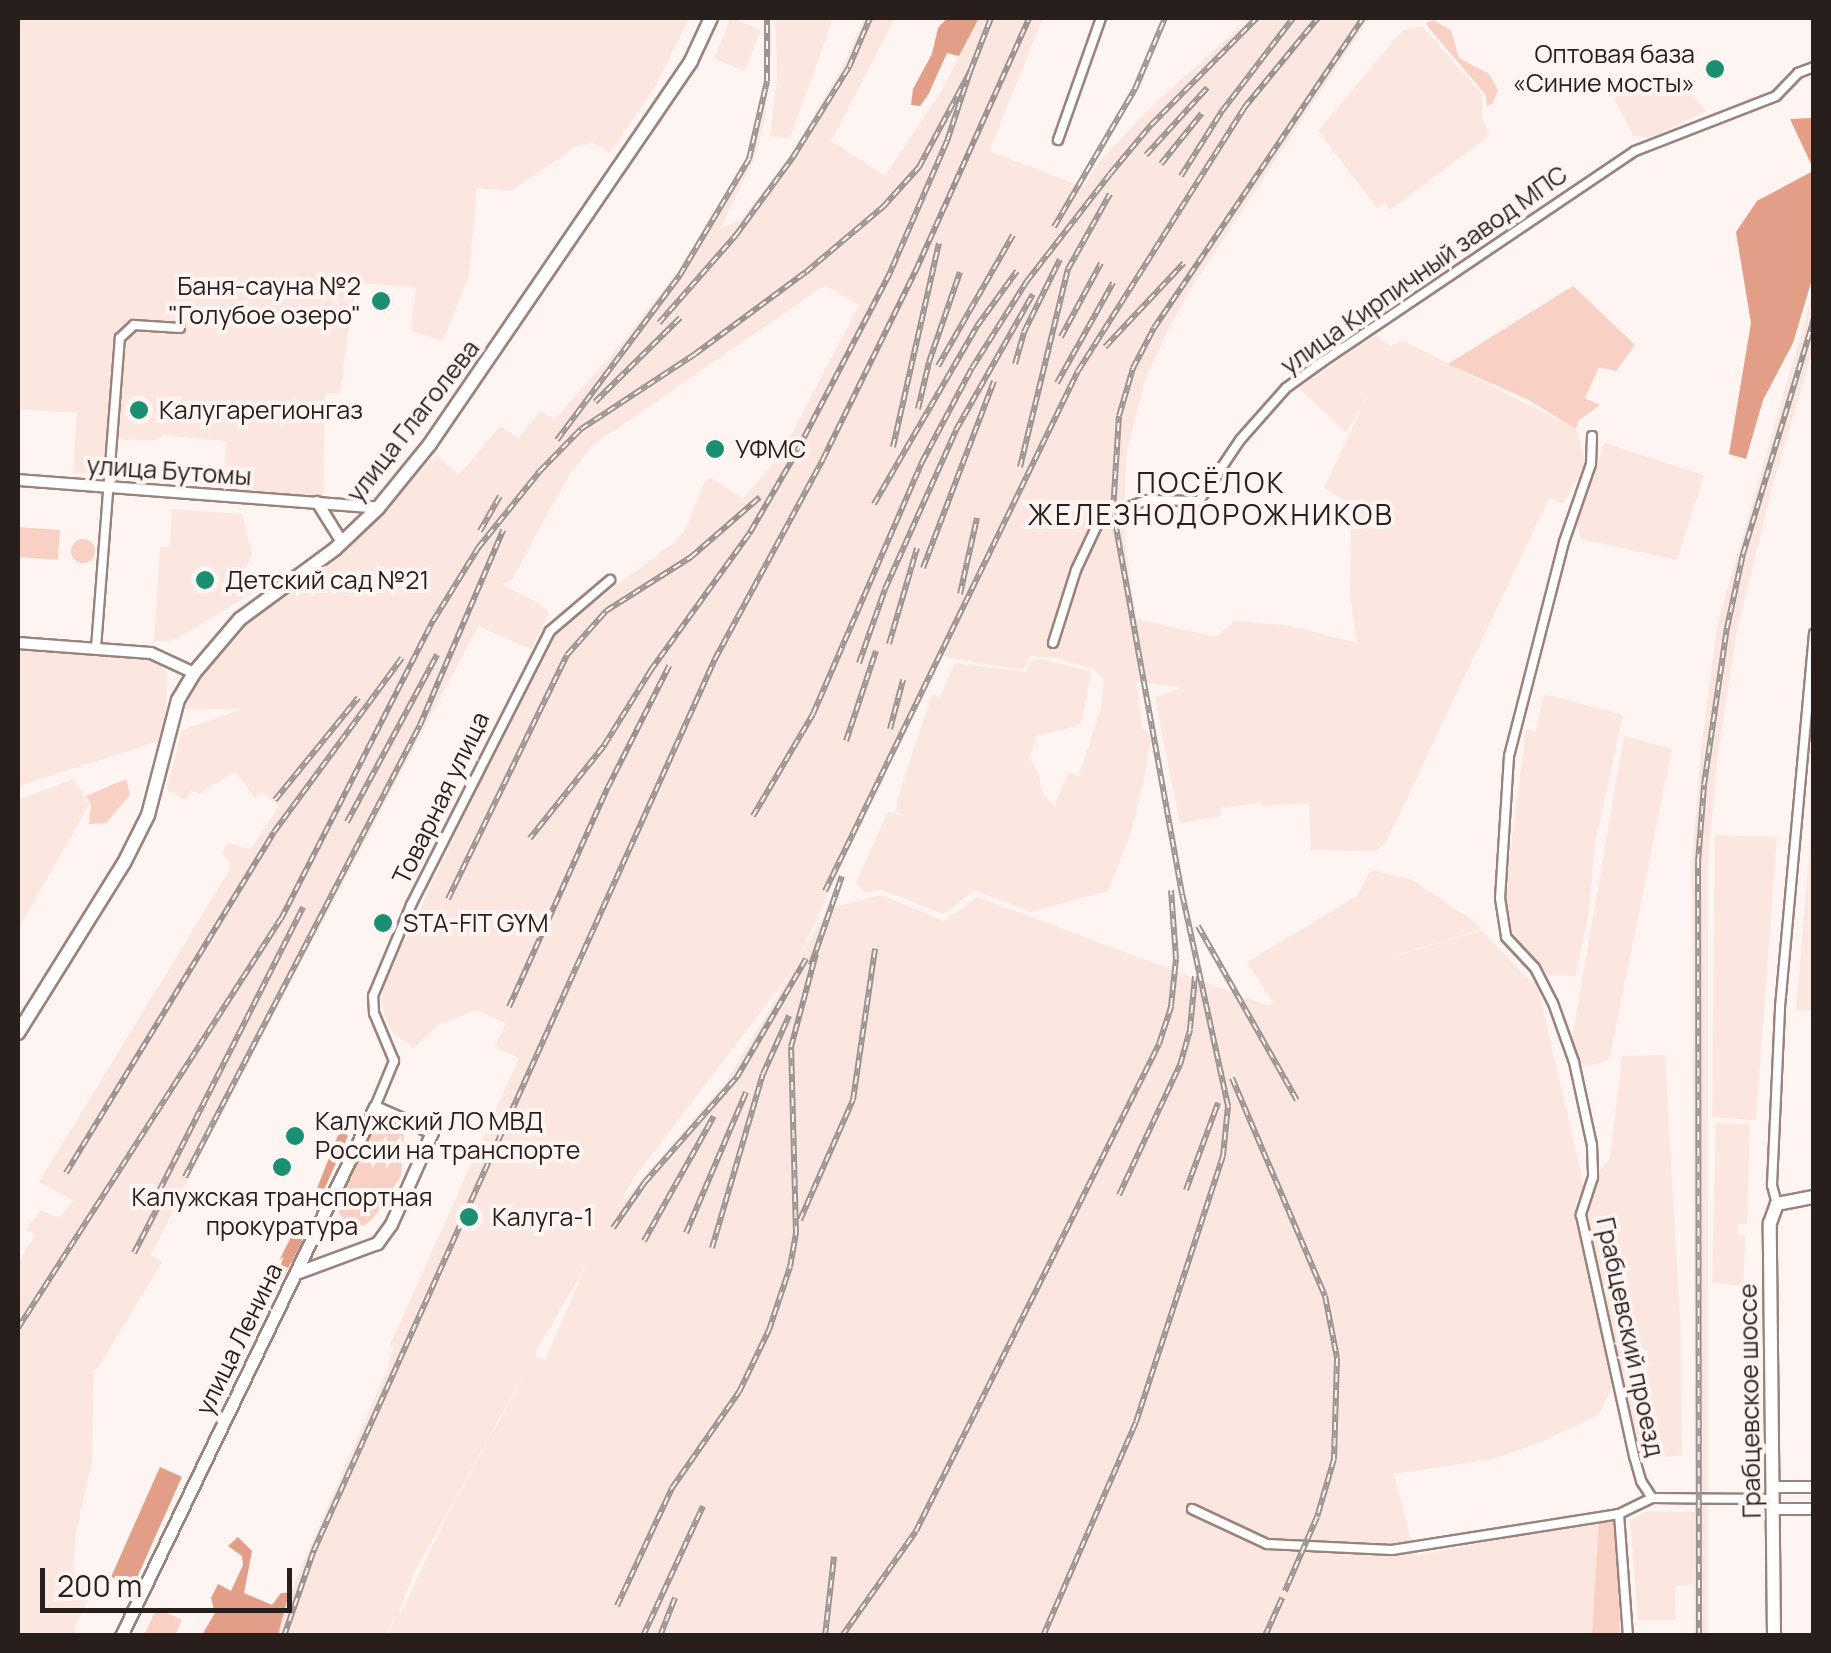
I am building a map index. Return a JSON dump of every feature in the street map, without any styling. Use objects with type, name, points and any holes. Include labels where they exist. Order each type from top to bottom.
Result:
[{"type":"main road","name":"улица Глаголева","points":[[18,1033],[124,863],[148,815],[178,700],[194,672],[240,619],[342,542],[378,508],[442,427],[622,166],[691,61],[711,18]]},
{"type":"main road","points":[[296,1273],[377,1243],[392,1224],[432,1132],[375,1106]]},
{"type":"main road","name":"улица Ленина","points":[[121,1636],[375,1106]]},
{"type":"main road","points":[[1777,1204],[1814,1197]]},
{"type":"main road","name":"Грабцевское шоссе","points":[[1774,1636],[1770,1223],[1777,1204]]},
{"type":"street","points":[[1058,140],[1101,18]]},
{"type":"street","name":"улица Кирпичный завод МПС","points":[[1053,643],[1076,570],[1100,519],[1146,500],[1199,501],[1240,440],[1286,388],[1322,362],[1635,151],[1776,96],[1798,73],[1814,67]]},
{"type":"street","points":[[96,648],[120,338],[134,325],[180,328]]},
{"type":"street","name":"Грабцевский проезд","points":[[1592,436],[1591,464],[1564,542],[1508,756],[1500,898],[1506,936],[1535,968],[1553,1002],[1574,1062],[1592,1145],[1593,1176],[1581,1215],[1634,1456],[1641,1482],[1652,1498]]},
{"type":"street","name":"улица Бутомы","points":[[18,480],[378,508]]},
{"type":"street","points":[[318,502],[342,542]]},
{"type":"street","name":"Товарная улица","points":[[394,1061],[374,1014],[373,996],[411,905],[550,630],[610,580]]},
{"type":"street","points":[[1777,1204],[1772,1184],[1780,1007],[1814,634]]},
{"type":"street","points":[[18,643],[151,653],[194,672]]},
{"type":"street","name":"улица Ленина","points":[[375,1106],[394,1061]]},
{"type":"street","points":[[1192,1508],[1267,1544],[1392,1550],[1619,1514],[1652,1498],[1774,1498],[1814,1487]]},
{"type":"street","points":[[1774,1498],[1814,1509]]},
{"type":"street","points":[[1619,1514],[1628,1636]]},
{"type":"shaded area","points":[[18,18],[689,18],[656,85],[610,153],[593,143],[577,146],[511,191],[477,188],[469,275],[443,341],[411,331],[416,287],[355,283],[340,393],[325,393],[323,499],[233,491],[235,469],[225,467],[226,441],[164,435],[152,441],[121,439],[111,417],[106,475],[73,473],[77,413],[18,409]]},
{"type":"shaded area","points":[[731,18],[761,30],[744,71],[715,59]]},
{"type":"shaded area","points":[[765,18],[770,18],[772,42],[765,119],[754,159],[720,229],[741,219],[785,165],[845,62],[864,18],[895,18],[831,141],[885,176],[940,93],[979,18],[1043,18],[989,151],[1083,187],[1100,161],[1152,106],[1250,18],[1369,18],[1194,283],[1168,330],[1145,380],[1126,456],[1124,530],[1135,619],[1216,637],[1235,621],[1290,626],[1357,643],[1350,594],[1351,505],[1324,488],[1370,391],[1346,433],[1299,388],[1376,335],[1391,347],[1402,340],[1576,429],[1586,463],[1563,504],[1549,498],[1386,842],[1375,851],[1311,850],[1309,803],[1263,806],[1262,802],[1220,808],[1221,816],[1180,823],[1155,698],[1182,687],[1136,682],[1143,731],[1151,734],[1131,832],[1108,891],[1031,912],[975,890],[943,914],[880,889],[866,893],[856,882],[888,812],[906,816],[895,811],[908,766],[932,695],[940,697],[955,663],[1025,672],[1031,661],[1044,659],[1091,672],[1082,720],[1077,726],[1037,736],[1029,758],[1038,772],[1042,792],[1054,806],[1068,773],[1079,776],[1101,707],[1104,679],[1093,669],[1056,658],[1030,656],[1023,670],[941,656],[799,956],[828,909],[881,895],[944,921],[977,897],[1269,1006],[1273,1002],[1247,962],[1357,896],[1371,870],[1412,880],[1472,920],[1482,929],[1384,959],[1482,931],[1538,988],[1584,1186],[1583,1194],[1575,1200],[1612,1387],[1598,1415],[1543,1441],[1491,1459],[1394,1474],[1415,1556],[1599,1520],[1620,1635],[389,1635],[394,1618],[386,1635],[272,1635],[387,1370],[393,1347],[390,1345],[519,1058],[495,1047],[506,1023],[476,1010],[439,1024],[414,1048],[393,1032],[385,1016],[381,998],[386,981],[525,688],[559,629],[674,543],[684,532],[705,481],[711,478],[743,499],[781,454],[859,305],[825,285],[593,445],[570,473],[511,581],[500,584],[542,605],[549,613],[531,649],[478,626],[213,1130],[151,1255],[162,1262],[94,1369],[92,1462],[76,1532],[73,1572],[97,1583],[74,1627],[75,1635],[18,1636],[18,1262],[35,1235],[26,1229],[41,1210],[59,1218],[74,1201],[39,1182],[229,871],[231,864],[222,853],[228,843],[251,849],[279,806],[261,792],[255,798],[235,771],[199,794],[192,790],[186,800],[167,789],[182,730],[242,709],[184,709],[201,675],[232,636],[354,543],[436,455],[459,475],[500,426],[518,439],[540,412],[555,419],[676,273],[747,161],[766,80]],"holes":[[[793,970],[726,1082],[620,1204],[633,1179]],[[586,1265],[545,1360],[534,1355]],[[533,1358],[398,1613],[415,1571]]]},
{"type":"shaded area","points":[[775,18],[833,18],[790,138],[770,136],[777,78]]},
{"type":"shaded area","points":[[947,18],[979,18],[959,56],[947,53],[920,106],[911,105],[913,89],[932,54],[938,28]]},
{"type":"shaded area","points":[[1433,20],[1451,30],[1459,58],[1489,74],[1498,90],[1493,103],[1487,106],[1486,95],[1429,28],[1426,23]]},
{"type":"shaded area","points":[[1422,26],[1482,94],[1482,118],[1489,136],[1390,210],[1385,203],[1377,208],[1318,131],[1403,30]]},
{"type":"shaded area","points":[[1679,82],[1707,111],[1649,138],[1633,135],[1611,93],[1659,89]]},
{"type":"shaded area","points":[[1790,119],[1814,119],[1813,168]]},
{"type":"shaded area","points":[[1813,171],[1813,276],[1793,343],[1763,400],[1746,459],[1729,454],[1751,323],[1736,232],[1757,201]]},
{"type":"shaded area","points":[[1573,286],[1635,345],[1616,371],[1599,367],[1585,398],[1600,405],[1578,421],[1576,429],[1529,400],[1448,364]]},
{"type":"shaded area","points":[[1813,292],[1813,350],[1774,481],[1737,631],[1718,753],[1708,861],[1708,1635],[1694,1635],[1694,1585],[1675,1586],[1676,1620],[1638,1620],[1630,1520],[1648,1511],[1695,1512],[1692,862],[1701,751],[1717,626]]},
{"type":"shaded area","points":[[1604,443],[1704,475],[1677,560],[1581,539],[1577,523]]},
{"type":"shaded area","name":"Детский сад №21","points":[[172,509],[242,514],[252,554],[245,570],[258,590],[172,641],[154,641],[160,547],[170,547]]},
{"type":"shaded area","points":[[18,527],[60,530],[58,560],[18,557]]},
{"type":"shaded area","points":[[83,539],[92,542],[92,560],[83,563],[74,560],[71,551],[74,542]]},
{"type":"shaded area","points":[[18,645],[142,653],[155,661],[167,672],[165,739],[18,786]]},
{"type":"shaded area","points":[[1544,694],[1623,715],[1595,842],[1589,913],[1575,976],[1548,975],[1515,941],[1504,902],[1526,730],[1536,731]]},
{"type":"shaded area","points":[[1624,736],[1672,749],[1609,1060],[1580,1068],[1571,1045]]},
{"type":"shaded area","points":[[74,779],[89,805],[18,929],[18,800]]},
{"type":"shaded area","points":[[126,779],[130,795],[106,823],[89,824],[91,805],[86,796]]},
{"type":"shaded area","points":[[1813,807],[1814,1011],[1796,1010]]},
{"type":"shaded area","points":[[1715,835],[1777,837],[1756,1120],[1712,1117]]},
{"type":"shaded area","points":[[1665,1055],[1681,1334],[1682,1455],[1639,1460],[1586,1215],[1598,1173],[1610,1159],[1622,1056]]},
{"type":"shaded area","points":[[388,1122],[404,1133],[401,1176],[375,1216],[365,1225],[351,1227],[339,1213],[344,1186],[369,1134]]},
{"type":"shaded area","points":[[1716,1123],[1750,1124],[1747,1224],[1738,1224],[1737,1235],[1746,1236],[1743,1286],[1712,1282]]},
{"type":"shaded area","points":[[338,1135],[348,1136],[316,1208],[310,1206]]},
{"type":"shaded area","points":[[294,1231],[302,1235],[302,1242],[283,1278],[278,1280],[271,1277]]},
{"type":"shaded area","points":[[160,1467],[182,1477],[133,1586],[111,1577]]},
{"type":"shaded area","points":[[1616,1519],[1620,1635],[1592,1636],[1599,1520]]},
{"type":"shaded area","points":[[238,1537],[252,1551],[244,1593],[272,1605],[281,1593],[289,1593],[278,1635],[202,1635],[215,1613],[211,1598],[218,1584],[231,1591],[243,1565],[242,1556],[228,1546]]},
{"type":"shaded area","points":[[157,1608],[182,1620],[175,1635],[144,1635]]},
{"type":"railway","points":[[557,440],[680,275],[749,159],[767,81],[767,18]]},
{"type":"railway","points":[[659,323],[736,235],[793,157],[849,67],[870,18]]},
{"type":"railway","points":[[970,72],[991,18]]},
{"type":"railway","points":[[284,1636],[314,1550],[715,659],[823,459],[916,270],[1029,18]]},
{"type":"railway","points":[[1054,227],[1135,89],[1165,18]]},
{"type":"railway","points":[[753,816],[813,714],[922,462],[972,368],[1027,281],[1110,174],[1151,125],[1257,18]]},
{"type":"railway","points":[[1181,176],[1222,111],[1293,18]]},
{"type":"railway","points":[[825,891],[1078,371],[1244,108],[1318,18]]},
{"type":"railway","points":[[1043,1636],[1136,1422],[1223,1156],[1228,1106],[1182,894],[1113,511],[1119,416],[1133,368],[1154,328],[1363,18]]},
{"type":"railway","points":[[18,1328],[281,919],[433,621],[478,548],[540,471],[581,429],[695,354],[806,272],[883,207],[919,167],[970,72],[947,141],[890,273],[795,455],[749,534],[651,670],[603,747],[530,838]]},
{"type":"railway","points":[[1146,155],[1207,88]]},
{"type":"railway","points":[[1161,164],[1202,113]]},
{"type":"railway","points":[[1020,467],[1068,269],[1110,194]]},
{"type":"railway","points":[[938,366],[1013,235]]},
{"type":"railway","points":[[893,447],[939,243]]},
{"type":"railway","points":[[1015,364],[1024,332],[1060,259]]},
{"type":"railway","points":[[1061,337],[1101,263]]},
{"type":"railway","points":[[1105,347],[1184,263]]},
{"type":"railway","points":[[874,504],[977,326],[1017,271]]},
{"type":"railway","points":[[918,409],[929,362],[960,272]]},
{"type":"railway","points":[[1057,383],[1113,283]]},
{"type":"railway","points":[[859,663],[885,589],[956,430],[1033,294]]},
{"type":"railway","points":[[595,402],[680,318]]},
{"type":"railway","points":[[1699,1636],[1698,862],[1704,785],[1727,628],[1743,554],[1814,319]]},
{"type":"railway","points":[[923,568],[994,381]]},
{"type":"railway","points":[[480,531],[500,496]]},
{"type":"railway","points":[[448,899],[567,655],[606,611],[691,557],[760,497]]},
{"type":"railway","points":[[960,594],[977,518]]},
{"type":"railway","points":[[185,1177],[420,725],[503,530]]},
{"type":"railway","points":[[889,644],[917,548]]},
{"type":"railway","points":[[846,741],[876,651]]},
{"type":"railway","points":[[347,822],[437,655]]},
{"type":"railway","points":[[66,1173],[274,832],[402,658]]},
{"type":"railway","points":[[509,1007],[608,787],[669,666]]},
{"type":"railway","points":[[890,729],[903,680]]},
{"type":"railway","points":[[275,800],[358,698]]},
{"type":"railway","points":[[811,965],[842,876]]},
{"type":"railway","points":[[842,1636],[916,1531],[1159,1044],[1171,1006],[1176,959],[1171,890]]},
{"type":"railway","points":[[152,1205],[303,907]]},
{"type":"railway","points":[[1198,926],[1297,1100]]},
{"type":"railway","points":[[800,1220],[853,1100],[875,949]]},
{"type":"railway","points":[[617,1606],[672,1488],[739,1392],[769,1330],[790,1267],[796,1234],[791,1047],[816,954]]},
{"type":"railway","points":[[613,1228],[645,1182],[737,1077],[806,959]]},
{"type":"railway","points":[[1119,1195],[1180,1065],[1190,1029],[1195,976]]},
{"type":"railway","points":[[712,1248],[763,1074],[789,1016]]},
{"type":"railway","points":[[1232,1078],[1325,1296],[1337,1358],[1334,1459],[1317,1517],[1285,1591]]},
{"type":"railway","points":[[686,1233],[746,1092]]},
{"type":"railway","points":[[1186,1190],[1218,1103]]},
{"type":"railway","points":[[644,1241],[714,1116]]},
{"type":"railway","points":[[134,1253],[163,1197]]},
{"type":"railway","points":[[643,1636],[703,1506]]},
{"type":"railway","points":[[825,1636],[834,1557]]},
{"type":"railway","points":[[660,1636],[675,1598]]},
{"type":"railway","points":[[1265,1636],[1282,1598]]},
{"type":"place","name":"Оптовая база «Синие мосты»","points":[[1715,69]]},
{"type":"place","name":"Баня-сауна №2 \"Голубое озеро\"","points":[[381,301]]},
{"type":"place","name":"Калугарегионгаз","points":[[139,410]]},
{"type":"place","name":"УФМС","points":[[715,449]]},
{"type":"place","name":"Детский сад №21","points":[[205,580]]},
{"type":"place","name":"STA-FIT GYM","points":[[383,923]]},
{"type":"place","name":"Калужский ЛО МВД России на транспорте","points":[[295,1136]]},
{"type":"place","name":"Калужская транспортная прокуратура","points":[[282,1167]]},
{"type":"place","name":"Калуга-1","points":[[469,1217]]},
{"type":"district","name":"ПОСЁЛОК ЖЕЛЕЗНОДОРОЖНИКОВ","points":[[1211,498]]}]
